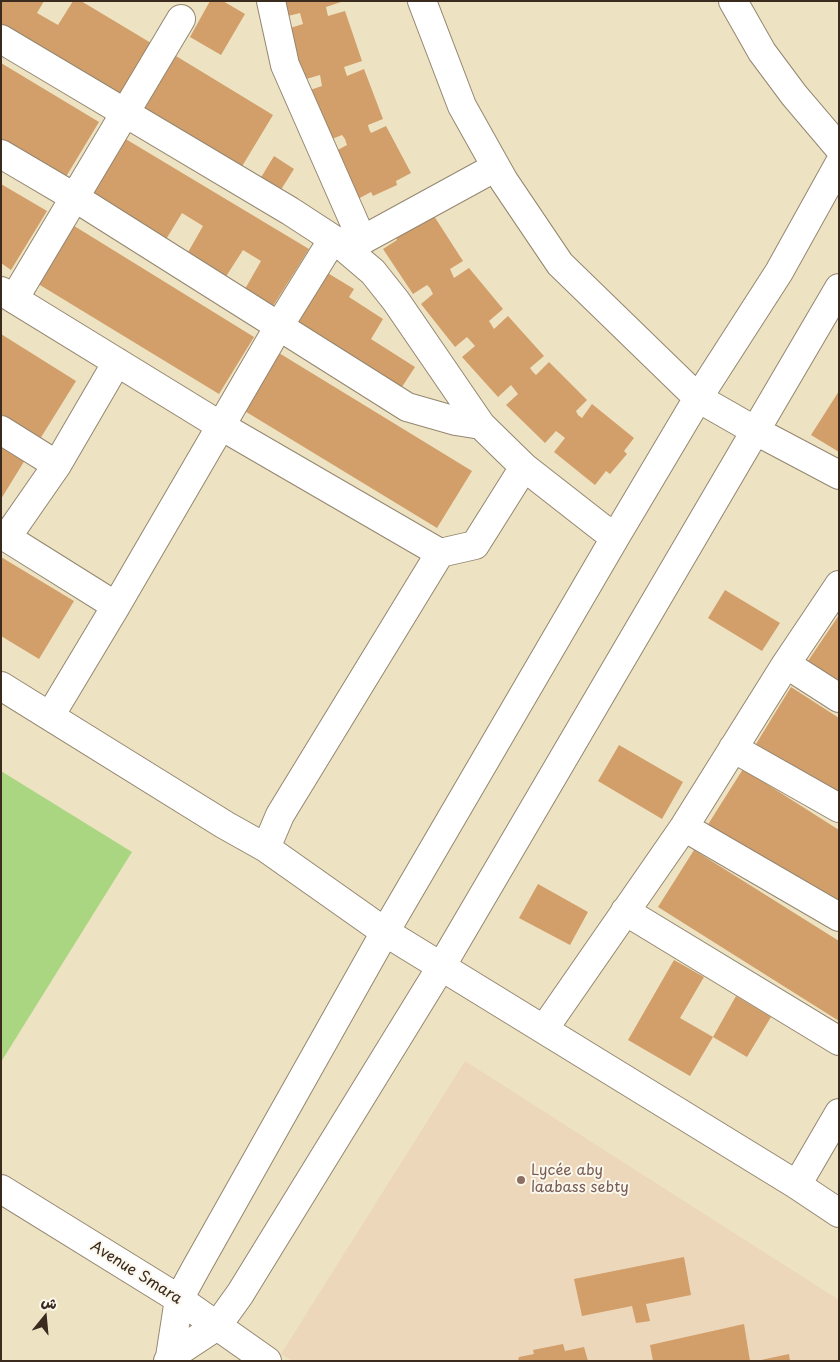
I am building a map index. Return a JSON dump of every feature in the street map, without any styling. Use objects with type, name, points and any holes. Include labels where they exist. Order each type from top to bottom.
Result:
[{"type":"street","points":[[271,1],[285,65],[347,243]]},
{"type":"street","points":[[422,1],[462,106],[496,167],[560,264],[698,398],[839,475]]},
{"type":"street","points":[[733,1],[762,52],[794,95],[839,148]]},
{"type":"street","points":[[181,19],[74,197],[7,295],[87,342],[221,426],[440,552],[475,545],[524,467]]},
{"type":"street","points":[[1,39],[347,243],[396,301],[481,425],[524,467],[602,528],[616,536]]},
{"type":"street","points":[[1,154],[74,197],[407,407],[456,421],[481,425]]},
{"type":"street","points":[[169,1359],[179,1299],[385,932],[698,398],[779,272],[839,164]]},
{"type":"street","points":[[50,716],[279,326],[347,243],[496,167]]},
{"type":"street","points":[[169,1359],[217,1326],[240,1294],[441,966],[839,288]]},
{"type":"street","points":[[116,606],[4,536],[57,465],[117,362]]},
{"type":"street","points":[[1,430],[57,465]]},
{"type":"street","points":[[266,848],[280,815],[440,552]]},
{"type":"street","points":[[544,1029],[684,827],[786,664],[839,585]]},
{"type":"street","points":[[786,664],[839,698]]},
{"type":"street","points":[[1,686],[225,825],[266,848],[385,932],[797,1185],[839,1213]]},
{"type":"street","points":[[733,748],[839,808]]},
{"type":"street","points":[[684,827],[839,917]]},
{"type":"street","points":[[625,911],[839,1041]]},
{"type":"street","points":[[797,1185],[839,1114]]},
{"type":"street","name":"Avenue Smara","points":[[1,1189],[179,1299],[268,1361]]},
{"type":"shaded area","name":"Lycée aby laabass sebty","points":[[465,1061],[839,1300],[839,1361],[293,1361],[281,1354]]},
{"type":"green space","points":[[1,771],[132,852],[1,1062]]},
{"type":"building","points":[[1,1],[44,1],[37,13],[58,25],[73,1],[81,1],[151,43],[116,101],[1,32]]},
{"type":"building","points":[[210,1],[223,1],[245,14],[221,55],[190,37]]},
{"type":"building","points":[[280,1],[344,1],[326,7],[328,16],[345,11],[362,61],[344,67],[347,76],[364,69],[383,119],[368,125],[369,129],[371,133],[386,126],[411,173],[396,181],[397,185],[373,196],[371,192],[356,200],[332,153],[347,145],[345,139],[342,135],[327,141],[307,91],[322,86],[320,75],[303,80],[287,29],[303,24],[300,13],[284,17]]},
{"type":"building","points":[[176,56],[273,115],[238,173],[141,114]]},
{"type":"building","points":[[1,63],[99,122],[64,180],[1,142]]},
{"type":"building","points":[[124,138],[309,249],[273,306],[245,289],[261,261],[243,250],[225,278],[187,254],[203,226],[182,213],[165,241],[89,195]]},
{"type":"building","points":[[274,156],[294,169],[277,196],[257,184]]},
{"type":"building","points":[[1,184],[47,211],[11,270],[1,263]]},
{"type":"building","points":[[434,216],[463,261],[450,269],[454,278],[469,268],[503,309],[489,321],[494,329],[508,316],[544,356],[530,368],[536,375],[549,362],[587,400],[576,411],[578,415],[582,418],[592,404],[634,438],[624,451],[627,454],[610,474],[606,471],[595,485],[554,452],[565,438],[556,431],[545,443],[506,405],[518,394],[511,385],[498,397],[462,357],[475,346],[467,337],[455,347],[421,304],[433,294],[430,288],[427,285],[413,294],[383,249],[397,240],[395,235],[417,221],[420,225]]},
{"type":"building","points":[[71,224],[254,337],[219,394],[35,282]]},
{"type":"building","points":[[326,272],[354,289],[349,297],[383,319],[371,339],[415,367],[396,396],[289,329]]},
{"type":"building","points":[[1,334],[76,381],[40,439],[1,414]]},
{"type":"building","points":[[279,353],[472,471],[437,528],[243,410]]},
{"type":"building","points":[[839,391],[839,452],[811,435]]},
{"type":"building","points":[[1,446],[25,460],[1,499]]},
{"type":"building","points":[[1,557],[74,601],[39,659],[1,636]]},
{"type":"building","points":[[725,590],[780,623],[762,651],[708,618]]},
{"type":"building","points":[[839,615],[839,681],[808,661]]},
{"type":"building","points":[[791,687],[839,718],[839,797],[756,744]]},
{"type":"building","points":[[619,745],[683,782],[662,819],[598,781]]},
{"type":"building","points":[[743,769],[839,830],[839,910],[707,826]]},
{"type":"building","points":[[694,850],[839,941],[839,1021],[658,907]]},
{"type":"building","points":[[538,884],[588,912],[570,945],[519,918]]},
{"type":"building","points":[[674,960],[704,977],[680,1018],[713,1037],[690,1076],[628,1040]]},
{"type":"building","points":[[736,996],[771,1017],[747,1057],[713,1037]]},
{"type":"building","points":[[684,1257],[691,1295],[646,1304],[650,1321],[636,1323],[632,1306],[582,1316],[574,1279]]},
{"type":"building","points":[[744,1324],[750,1361],[653,1361],[650,1345]]},
{"type":"building","points":[[563,1344],[565,1351],[584,1347],[588,1361],[518,1361],[519,1357],[534,1354],[533,1350]]},
{"type":"building","points":[[789,1354],[790,1361],[761,1361],[761,1360]]},
{"type":"place","name":"Lycée aby laabass sebty","points":[[521,1180]]}]
